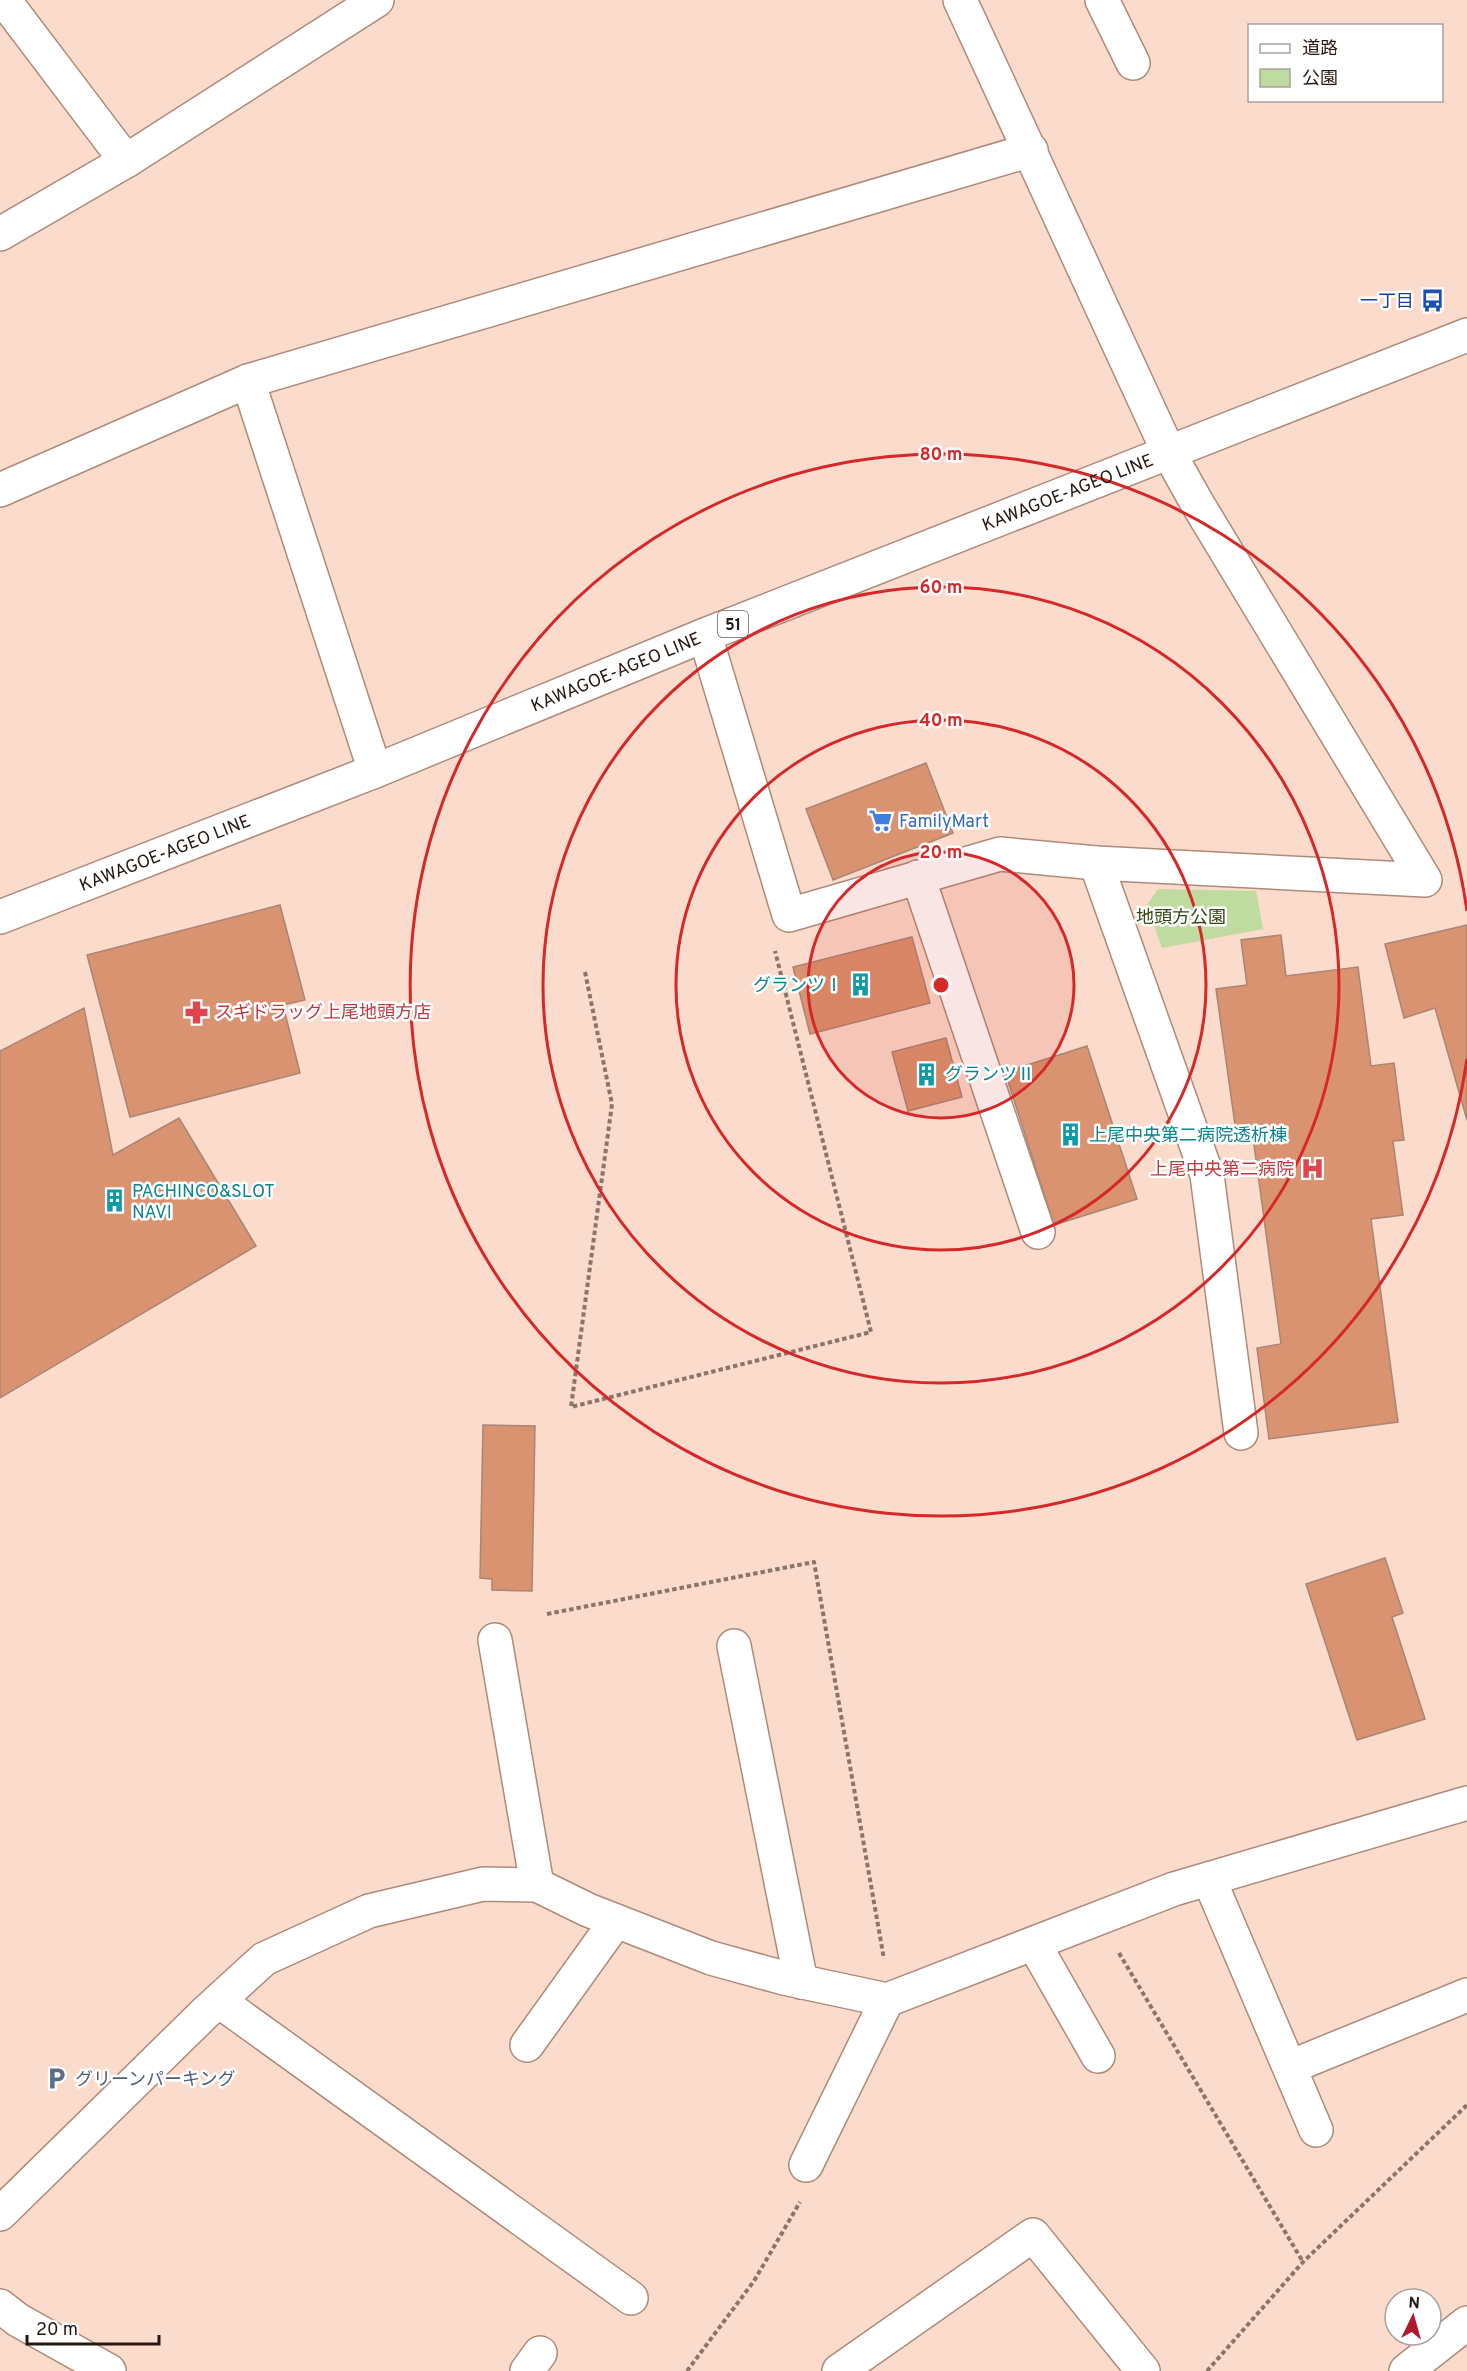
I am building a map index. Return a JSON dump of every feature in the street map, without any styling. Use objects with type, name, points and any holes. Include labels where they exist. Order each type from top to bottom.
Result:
[{"type":"street","points":[[4,0],[126,161]]},
{"type":"street","points":[[0,234],[126,161],[377,0]]},
{"type":"street","points":[[705,635],[789,915],[1000,854],[1096,863],[1425,880],[1169,453],[960,0]]},
{"type":"street","points":[[1102,0],[1133,63]]},
{"type":"street","points":[[0,489],[248,381],[1031,150]]},
{"type":"street","name":"KAWAGOE-AGEO LINE","points":[[0,917],[375,771],[705,635],[1467,335]]},
{"type":"street","points":[[248,381],[375,771]]},
{"type":"street","points":[[1096,863],[1207,1175],[1241,1433]]},
{"type":"street","points":[[918,877],[1038,1232]]},
{"type":"street","points":[[495,1640],[537,1885]]},
{"type":"street","points":[[734,1646],[801,1982]]},
{"type":"street","points":[[0,2214],[264,1959],[369,1911],[483,1884],[537,1885],[588,1910],[711,1958],[801,1982],[887,2000],[1174,1889],[1467,1803]]},
{"type":"street","points":[[1209,1879],[1316,2130]]},
{"type":"street","points":[[527,2045],[616,1920]]},
{"type":"street","points":[[1034,1944],[1098,2056]]},
{"type":"street","points":[[1290,2067],[1467,1995]]},
{"type":"street","points":[[806,2165],[887,2000]]},
{"type":"street","points":[[219,2001],[631,2298]]},
{"type":"street","points":[[839,2371],[1033,2235],[1143,2371]]},
{"type":"street","points":[[0,2306],[18,2320],[109,2371]]},
{"type":"street","points":[[1406,2371],[1467,2323]]},
{"type":"path","points":[[585,972],[612,1104],[571,1407],[871,1332],[775,950]]},
{"type":"path","points":[[1099,1918],[1303,2262]]},
{"type":"path","points":[[1207,2371],[1303,2262],[1467,2105]]},
{"type":"green space","name":"地頭方公園","points":[[1158,889],[1256,891],[1263,929],[1162,948],[1147,905]]},
{"type":"building","points":[[926,763],[953,833],[833,880],[806,809]]},
{"type":"building","points":[[280,905],[305,1000],[283,1005],[300,1073],[130,1117],[87,955]]},
{"type":"building","points":[[1467,925],[1467,1120],[1435,1008],[1404,1018],[1385,944]]},
{"type":"building","points":[[1281,935],[1286,976],[1358,967],[1371,1066],[1394,1063],[1404,1140],[1393,1141],[1403,1215],[1371,1219],[1398,1422],[1269,1439],[1257,1348],[1281,1344],[1252,1130],[1236,1132],[1216,989],[1247,985],[1241,940]]},
{"type":"building","name":"グランツⅠ","points":[[912,937],[930,1003],[810,1034],[793,967]]},
{"type":"building","name":"PACHINCO&SLOT NAVI","points":[[84,1008],[113,1155],[179,1118],[256,1246],[0,1398],[0,1051]]},
{"type":"building","name":"グランツⅡ","points":[[946,1038],[962,1097],[908,1111],[892,1052]]},
{"type":"building","name":"上尾中央第二病院透析棟","points":[[1087,1046],[1137,1199],[1054,1225],[1005,1072]]},
{"type":"building","points":[[483,1425],[535,1426],[532,1591],[492,1590],[492,1579],[480,1578]]},
{"type":"building","points":[[1385,1558],[1403,1613],[1392,1617],[1425,1719],[1357,1740],[1306,1584]]},
{"type":"place","name":"一丁目","points":[[1432,301]]},
{"type":"place","name":"FamilyMart","points":[[881,821]]},
{"type":"place","name":"グランツⅠ","points":[[861,985]]},
{"type":"place","name":"スギドラッグ上尾地頭方店","points":[[197,1012]]},
{"type":"place","name":"グランツⅡ","points":[[927,1074]]},
{"type":"place","name":"上尾中央第二病院透析棟","points":[[1071,1135]]},
{"type":"place","name":"上尾中央第二病院","points":[[1312,1169]]},
{"type":"place","name":"PACHINCO&SLOT NAVI","points":[[114,1201]]},
{"type":"place","name":"グリーンパーキング","points":[[57,2079]]}]
